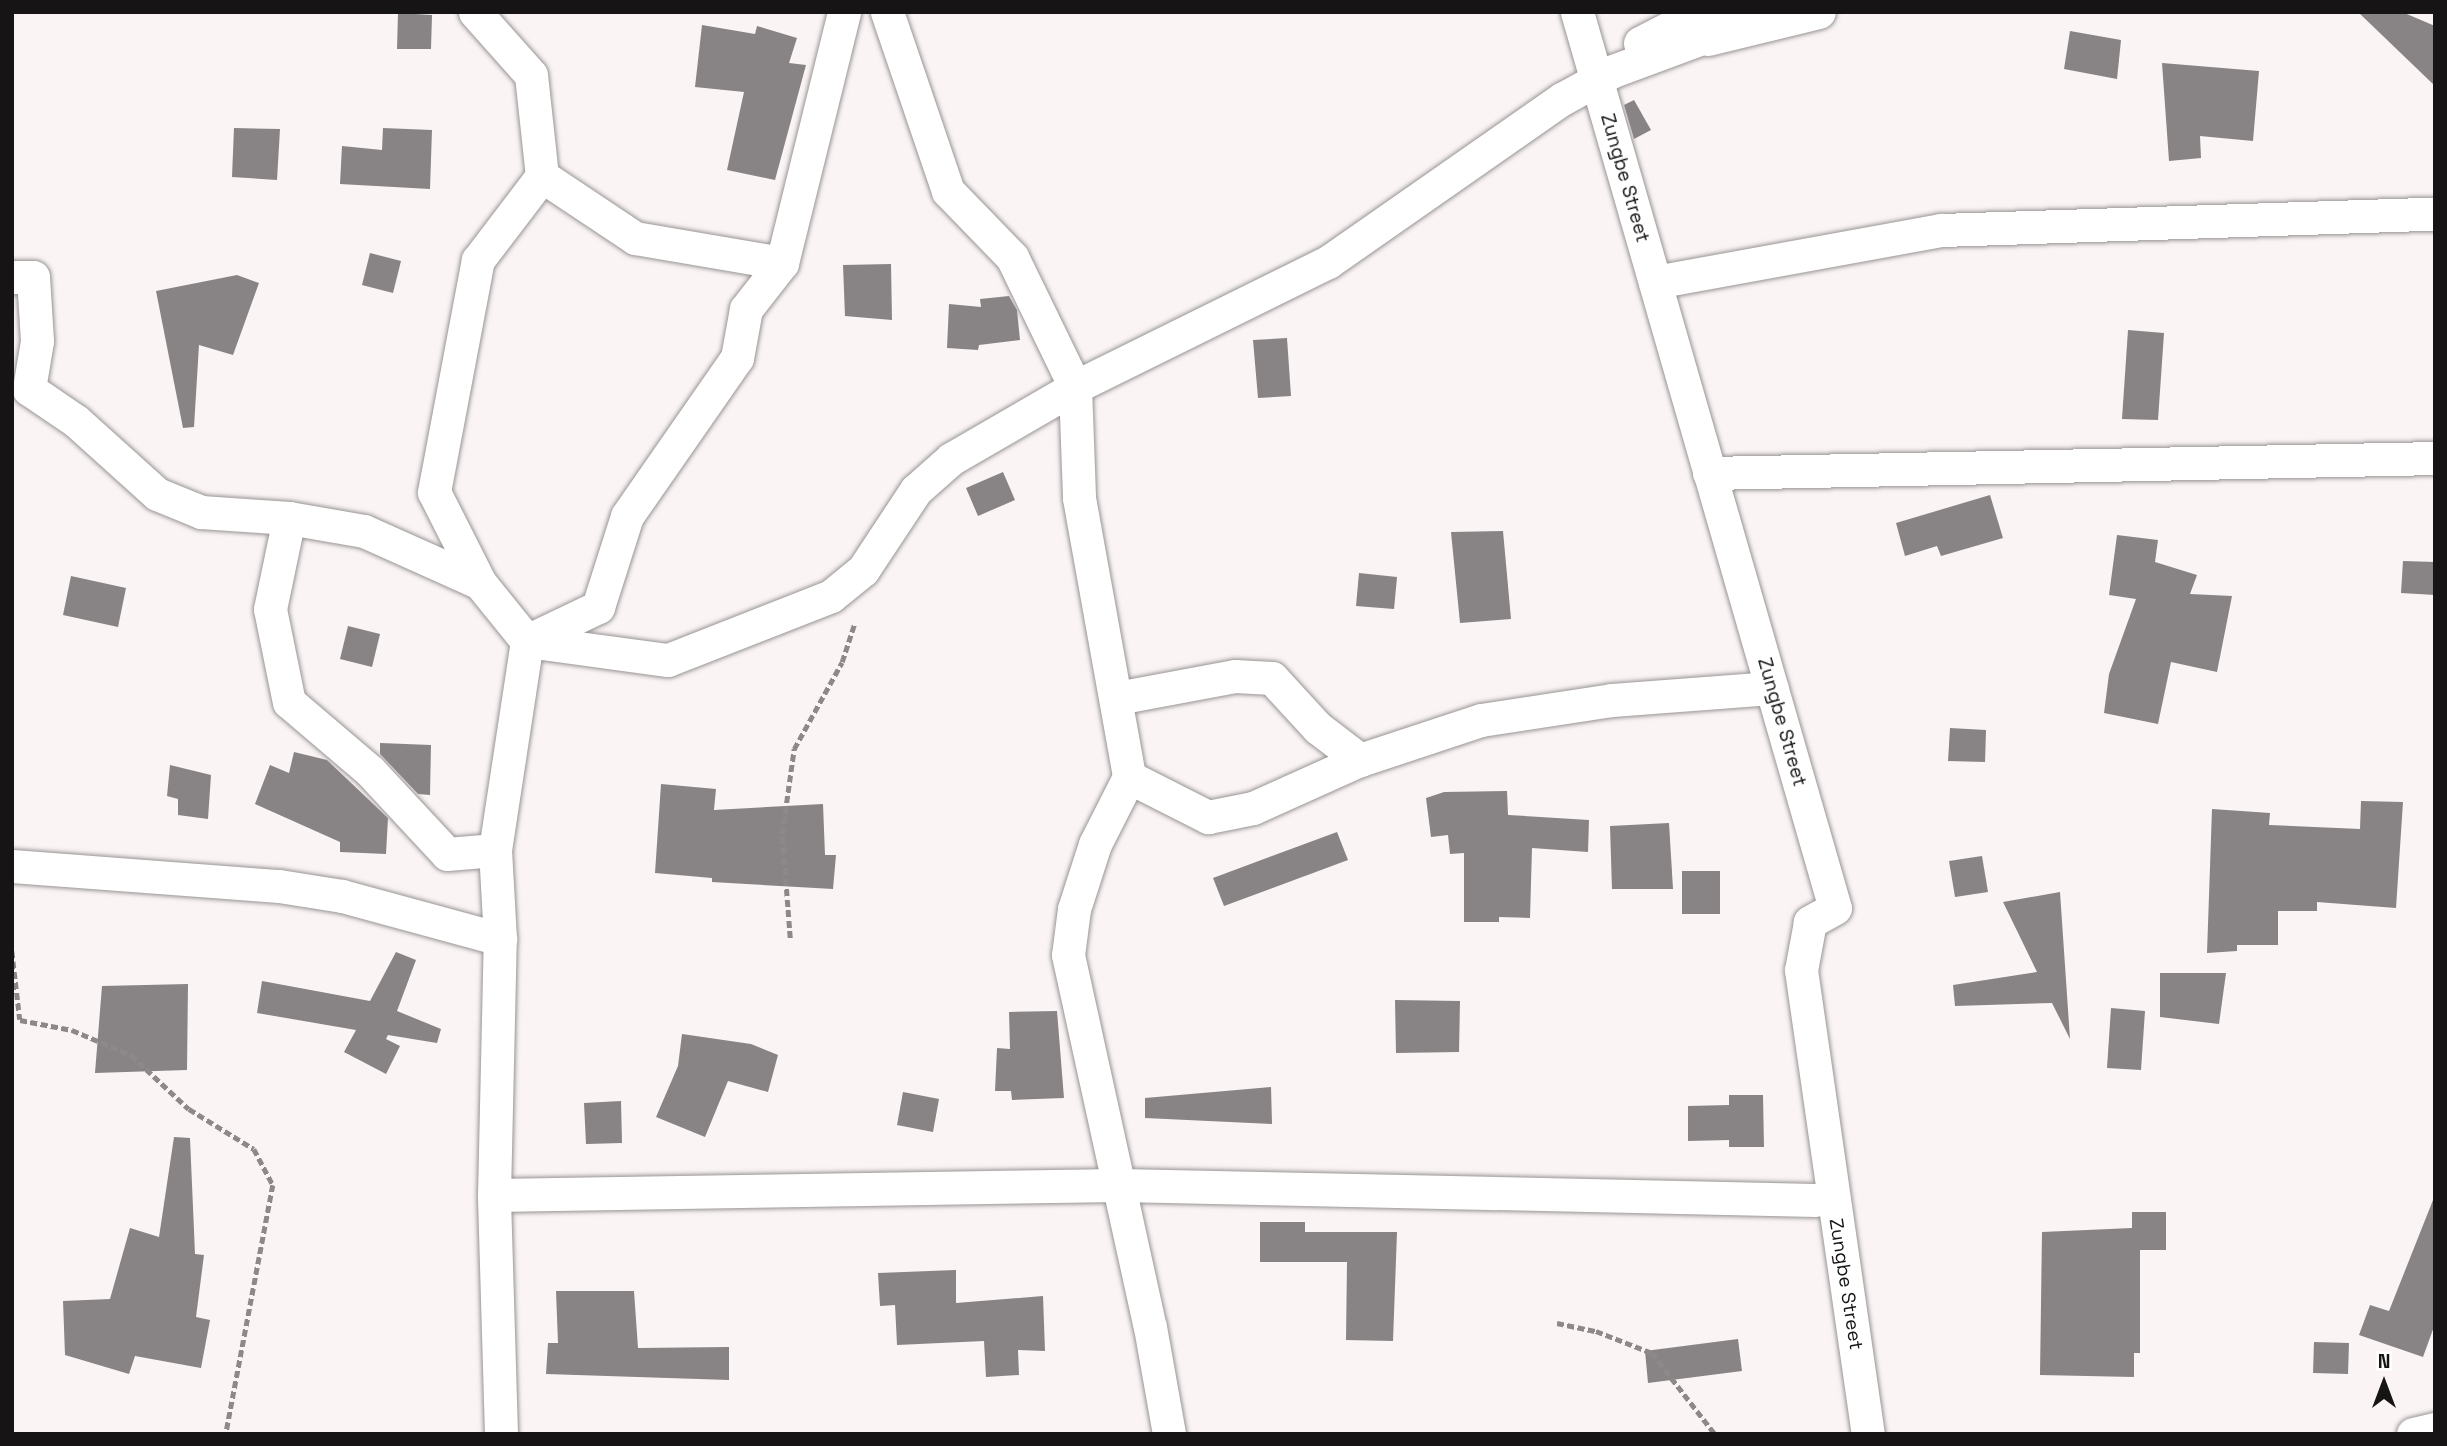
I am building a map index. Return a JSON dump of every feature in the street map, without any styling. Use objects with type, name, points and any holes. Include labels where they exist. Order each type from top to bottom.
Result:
[{"type":"street","points":[[475,12],[531,75],[542,176],[478,260],[434,492],[480,583],[527,642],[668,660],[831,596],[863,570],[930,475],[1075,387],[1328,262],[1562,99],[1613,71],[1716,33],[1732,12]]},
{"type":"street","points":[[527,642],[598,607],[627,516],[737,358],[746,309],[782,263],[844,12]]},
{"type":"street","points":[[887,12],[948,191],[1012,257],[1075,387],[1079,498],[1117,698],[1129,777],[1094,844],[1074,909],[1068,955],[1120,1185],[1169,1434]]},
{"type":"street","name":"Zungbe Street","points":[[1577,12],[1835,908],[1810,922],[1801,970],[1868,1434]]},
{"type":"street","points":[[1593,67],[1700,12]]},
{"type":"street","points":[[1593,67],[1819,12]]},
{"type":"street","points":[[542,176],[635,238],[782,263]]},
{"type":"street","points":[[1655,282],[1941,230],[2435,214]]},
{"type":"street","points":[[12,277],[33,278],[37,341],[29,389],[76,421],[157,494],[201,512],[289,518],[364,531],[480,583]]},
{"type":"street","points":[[1709,473],[2435,458]]},
{"type":"street","points":[[289,518],[270,609],[289,702],[370,771],[447,854],[495,850]]},
{"type":"street","points":[[501,1434],[494,1195],[500,939],[495,850],[527,642]]},
{"type":"street","points":[[1117,698],[1235,676],[1272,678],[1318,728],[1360,760]]},
{"type":"street","points":[[1129,777],[1208,817],[1253,808],[1360,760],[1481,720],[1612,700],[1772,688]]},
{"type":"street","points":[[12,866],[279,886],[342,896],[500,939]]},
{"type":"street","points":[[494,1195],[1120,1185],[1816,1199]]},
{"type":"street","points":[[2413,1434],[2435,1429]]},
{"type":"path","points":[[790,938],[782,834],[794,749],[842,662],[855,624],[863,570]]},
{"type":"path","points":[[12,951],[20,1020],[72,1030],[131,1055],[189,1109],[254,1149],[273,1185],[226,1434]]},
{"type":"path","points":[[1557,1323],[1635,1344],[1652,1353],[1715,1434]]},
{"type":"building","points":[[2358,12],[2402,12],[2435,26],[2435,86]]},
{"type":"building","points":[[398,13],[432,15],[431,49],[397,49]]},
{"type":"building","points":[[702,25],[755,34],[757,26],[797,38],[789,63],[806,65],[775,180],[727,170],[744,92],[695,87]]},
{"type":"building","points":[[2070,31],[2121,40],[2117,79],[2064,69]]},
{"type":"building","points":[[2162,63],[2259,71],[2253,141],[2200,136],[2201,158],[2169,161]]},
{"type":"building","points":[[1634,100],[1651,130],[1634,139],[1624,105]]},
{"type":"building","points":[[234,128],[280,129],[277,180],[232,177]]},
{"type":"building","points":[[383,128],[432,130],[430,189],[340,184],[342,146],[382,150]]},
{"type":"building","points":[[370,253],[401,261],[393,293],[362,285]]},
{"type":"building","points":[[891,264],[892,320],[845,316],[843,265]]},
{"type":"building","points":[[237,275],[259,283],[233,355],[199,345],[194,427],[183,428],[156,291]]},
{"type":"building","points":[[1009,296],[1017,310],[1020,340],[979,345],[978,350],[947,348],[949,304],[981,307],[980,299]]},
{"type":"building","points":[[2128,330],[2164,333],[2158,420],[2122,419]]},
{"type":"building","points":[[1287,338],[1291,396],[1258,398],[1253,340]]},
{"type":"building","points":[[1003,472],[1015,500],[978,516],[966,488]]},
{"type":"building","points":[[1990,495],[2003,538],[1941,556],[1937,546],[1905,556],[1896,523]]},
{"type":"building","points":[[1503,531],[1511,619],[1460,623],[1451,532]]},
{"type":"building","points":[[2117,535],[2158,540],[2155,562],[2197,575],[2190,594],[2232,596],[2217,672],[2171,662],[2158,724],[2104,713],[2109,674],[2136,599],[2109,595]]},
{"type":"building","points":[[2403,561],[2435,562],[2435,595],[2401,593]]},
{"type":"building","points":[[1359,573],[1397,577],[1394,609],[1356,606]]},
{"type":"building","points":[[71,576],[126,588],[118,627],[63,615]]},
{"type":"building","points":[[348,626],[380,634],[372,667],[340,659]]},
{"type":"building","points":[[1950,728],[1986,730],[1985,762],[1948,761]]},
{"type":"building","points":[[380,743],[431,745],[430,795],[418,794],[380,754]]},
{"type":"building","points":[[294,752],[327,760],[388,818],[386,854],[340,852],[340,842],[255,804],[270,765],[289,773]]},
{"type":"building","points":[[170,765],[211,775],[208,819],[178,815],[178,799],[167,796]]},
{"type":"building","points":[[661,784],[716,789],[714,810],[823,804],[825,855],[836,855],[833,889],[712,882],[712,878],[655,873]]},
{"type":"building","points":[[1507,791],[1508,815],[1589,820],[1588,852],[1532,848],[1530,918],[1499,917],[1499,922],[1464,922],[1464,853],[1450,854],[1448,835],[1431,837],[1426,798],[1444,792]]},
{"type":"building","points":[[2361,801],[2403,802],[2396,908],[2317,902],[2317,911],[2278,911],[2278,945],[2237,945],[2237,951],[2207,953],[2212,809],[2270,813],[2269,825],[2360,829]]},
{"type":"building","points":[[1669,823],[1673,889],[1612,889],[1610,826]]},
{"type":"building","points":[[1337,832],[1348,860],[1224,906],[1213,878]]},
{"type":"building","points":[[1982,856],[1988,892],[1955,897],[1949,861]]},
{"type":"building","points":[[1682,871],[1720,871],[1720,914],[1682,914]]},
{"type":"building","points":[[2060,892],[2070,1039],[2052,1003],[1955,1006],[1953,985],[2037,972],[2003,902]]},
{"type":"building","points":[[396,952],[416,960],[397,1011],[441,1029],[437,1043],[388,1035],[386,1039],[400,1046],[386,1074],[344,1052],[356,1030],[257,1013],[262,981],[370,1001]]},
{"type":"building","points":[[2160,973],[2226,973],[2219,1024],[2160,1017]]},
{"type":"building","points":[[188,984],[187,1070],[95,1073],[102,986]]},
{"type":"building","points":[[1395,1000],[1460,1001],[1459,1052],[1396,1053]]},
{"type":"building","points":[[2111,1008],[2145,1011],[2141,1070],[2107,1068]]},
{"type":"building","points":[[1057,1011],[1064,1098],[1012,1100],[1011,1091],[995,1091],[997,1048],[1010,1049],[1009,1012]]},
{"type":"building","points":[[682,1034],[751,1044],[778,1055],[768,1092],[728,1081],[705,1137],[656,1117],[678,1066]]},
{"type":"building","points":[[1271,1087],[1272,1124],[1145,1118],[1145,1098]]},
{"type":"building","points":[[903,1092],[939,1099],[933,1132],[897,1125]]},
{"type":"building","points":[[1729,1095],[1763,1095],[1764,1147],[1729,1147],[1729,1140],[1688,1141],[1688,1106],[1729,1105]]},
{"type":"building","points":[[621,1101],[622,1143],[586,1144],[584,1103]]},
{"type":"building","points":[[174,1137],[190,1138],[195,1254],[204,1255],[196,1317],[210,1320],[201,1368],[135,1356],[129,1374],[65,1355],[63,1301],[110,1299],[130,1228],[159,1237]]},
{"type":"building","points":[[2433,1200],[2435,1324],[2423,1357],[2359,1335],[2370,1305],[2389,1311]]},
{"type":"building","points":[[2132,1212],[2166,1212],[2166,1250],[2140,1250],[2140,1353],[2134,1353],[2134,1377],[2040,1375],[2042,1232],[2132,1228]]},
{"type":"building","points":[[1260,1222],[1305,1222],[1305,1232],[1397,1232],[1393,1341],[1346,1340],[1347,1262],[1260,1262]]},
{"type":"building","points":[[956,1270],[956,1303],[1043,1296],[1045,1351],[1018,1350],[1019,1375],[986,1377],[984,1341],[897,1345],[895,1305],[880,1306],[878,1273]]},
{"type":"building","points":[[556,1291],[634,1291],[638,1348],[729,1347],[729,1380],[546,1374],[548,1343],[558,1343]]},
{"type":"building","points":[[1738,1339],[1742,1371],[1648,1383],[1645,1351]]},
{"type":"building","points":[[2314,1342],[2349,1343],[2348,1374],[2313,1373]]}]
